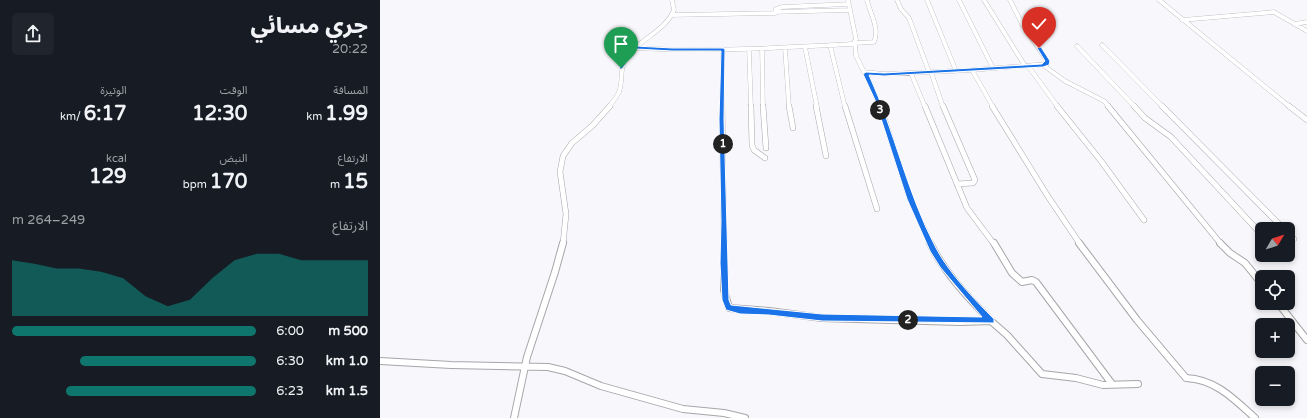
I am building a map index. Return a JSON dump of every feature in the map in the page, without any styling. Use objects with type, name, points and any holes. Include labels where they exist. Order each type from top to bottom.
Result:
[{"type":"street","points":[[514,418],[524,368],[553,279],[565,227],[565,209],[560,173],[562,158],[571,144],[595,123],[618,94],[621,68],[627,57],[635,48],[664,25],[672,15],[675,8],[672,0]]},
{"type":"street","points":[[635,48],[672,50],[762,49],[830,46],[876,41],[875,26],[869,11],[867,0]]},
{"type":"street","points":[[897,0],[900,9],[909,18],[945,112],[975,180],[972,183],[957,184]]},
{"type":"street","points":[[926,0],[956,71]]},
{"type":"street","points":[[959,0],[993,68]]},
{"type":"street","points":[[984,0],[1026,66],[1101,160],[1144,220]]},
{"type":"street","points":[[866,74],[956,71],[1047,64],[1047,61],[1020,23],[1010,0]]},
{"type":"street","points":[[1159,0],[1307,120]]},
{"type":"street","points":[[776,13],[776,9],[782,7],[849,2],[853,27],[856,33],[856,58],[866,74],[878,100],[910,199],[934,251],[940,261],[970,298],[991,321],[1007,335],[1042,374],[1076,378],[1104,385],[1138,384]]},
{"type":"street","points":[[672,15],[850,10]]},
{"type":"street","points":[[1182,20],[1274,12],[1307,31]]},
{"type":"street","points":[[1294,24],[1307,22]]},
{"type":"street","points":[[1102,45],[1277,222]]},
{"type":"street","points":[[830,46],[844,105],[877,209]]},
{"type":"street","points":[[1077,46],[1145,118],[1171,137],[1255,227]]},
{"type":"street","points":[[805,47],[826,156]]},
{"type":"street","points":[[785,48],[789,107],[793,128]]},
{"type":"street","points":[[723,49],[722,119],[725,221],[724,263],[726,300],[729,308],[769,311],[822,318],[991,321]]},
{"type":"street","points":[[749,49],[752,145],[754,150],[765,158]]},
{"type":"street","points":[[762,49],[762,91],[766,148]]},
{"type":"street","points":[[1043,65],[1065,81],[1104,101],[1219,242],[1230,253],[1245,263],[1255,275]]},
{"type":"street","points":[[972,70],[1015,144],[1066,223],[1093,262],[1166,355],[1186,378],[1195,377],[1217,386],[1255,418]]},
{"type":"street","points":[[912,73],[957,184],[971,214],[1003,256],[1012,273],[1022,282],[1032,280],[1036,282],[1112,384]]},
{"type":"street","points":[[1283,310],[1307,340]]},
{"type":"street","points":[[380,361],[524,368],[542,367],[555,369],[601,386],[683,409],[744,418]]},
{"type":"route","points":[[621,68],[623,62],[635,48],[656,50],[723,49],[722,119],[725,221],[724,263],[726,304],[729,308],[769,311],[822,318],[960,322],[991,321],[974,304],[943,265],[927,238],[910,199],[878,100],[866,74],[972,70],[1047,64],[1048,63],[1039,48]]}]
